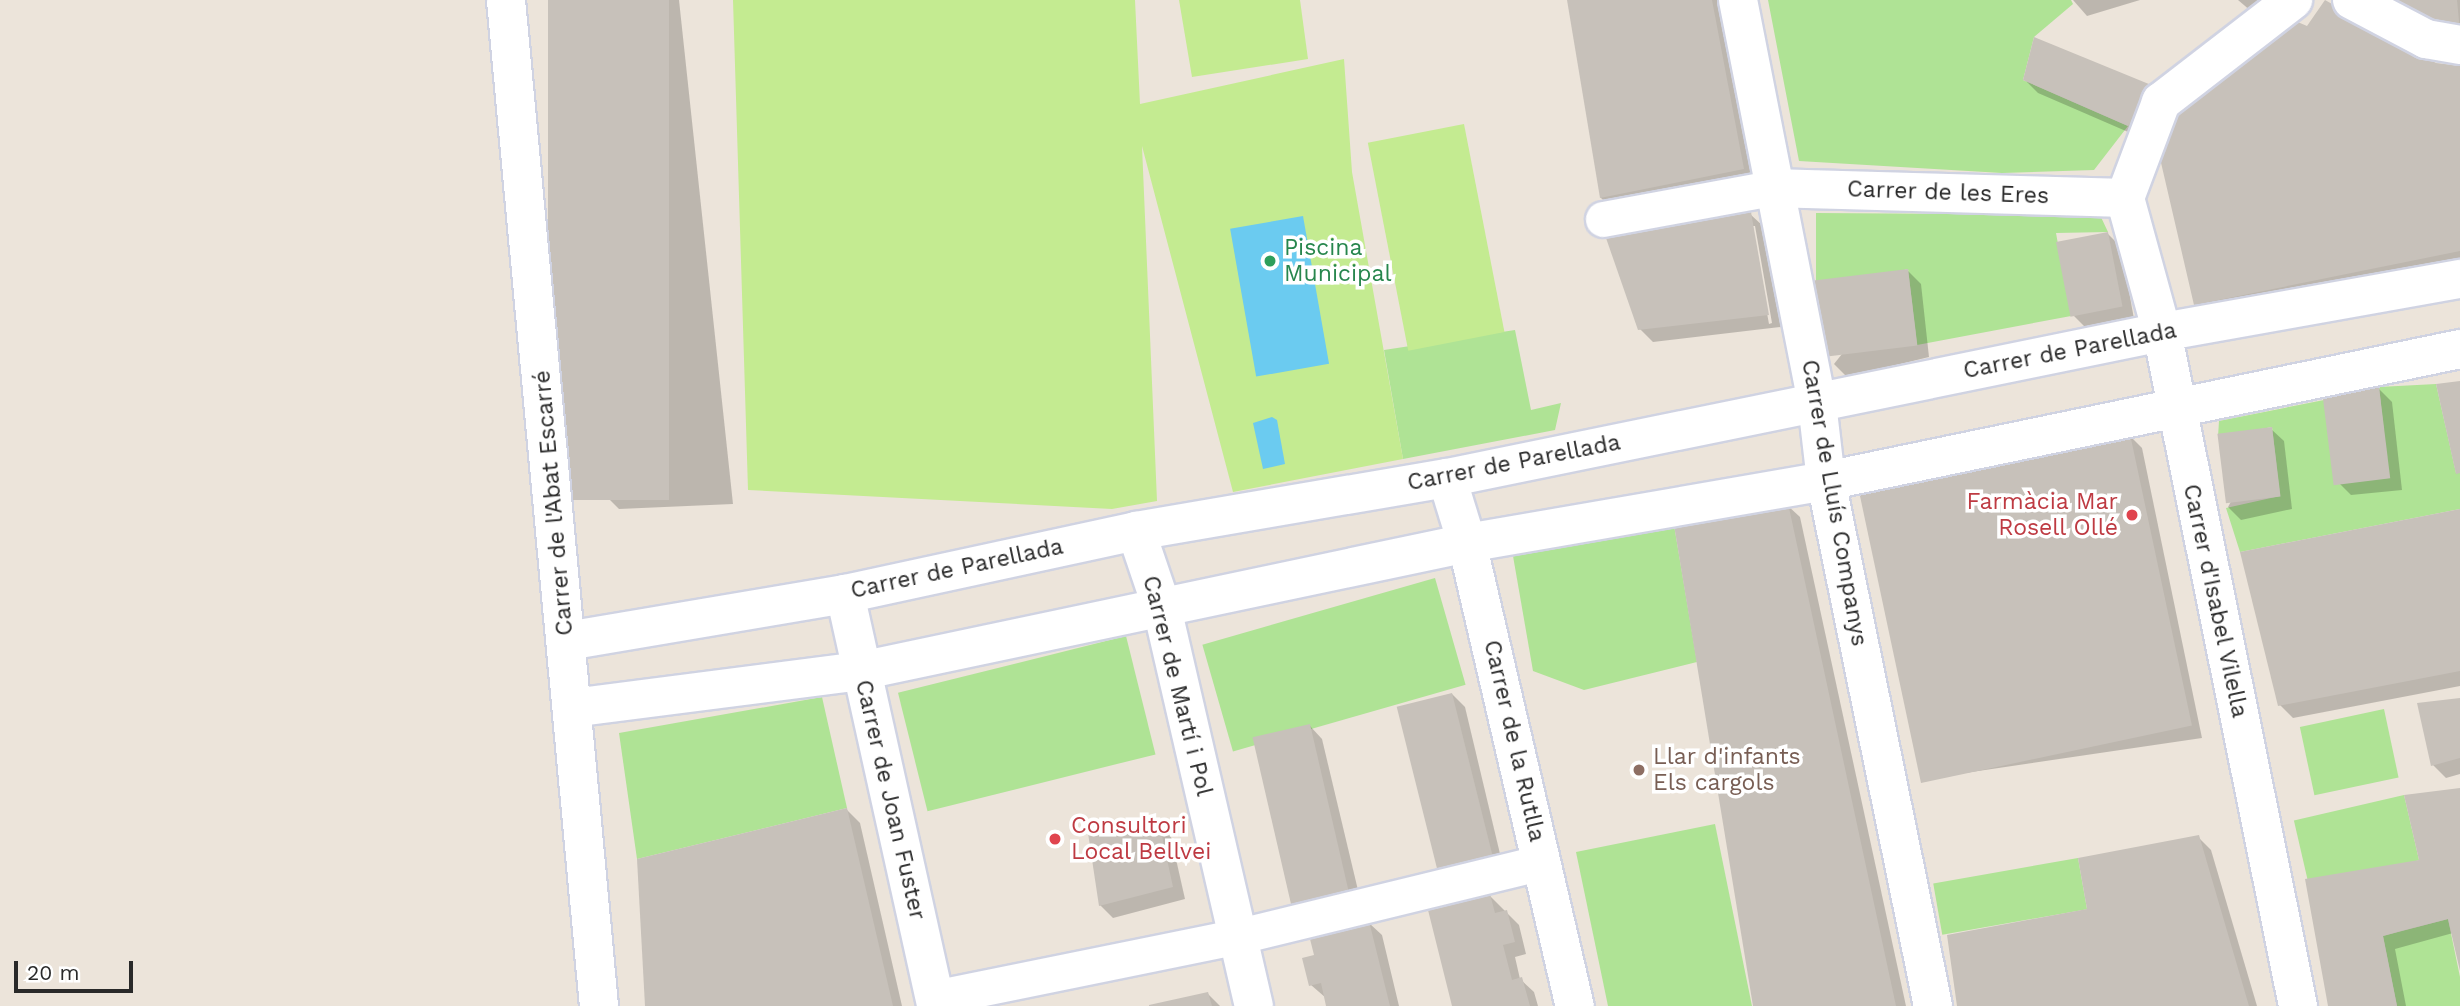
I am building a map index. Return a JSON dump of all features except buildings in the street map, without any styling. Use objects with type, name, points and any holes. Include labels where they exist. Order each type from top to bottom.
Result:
[{"type":"street","name":"Carrer de l'Abat Escarré","points":[[506,0],[599,1006]]},
{"type":"street","name":"Carrer de Lluís Companys","points":[[1738,0],[1772,188],[1817,403],[1826,481],[1933,1006]]},
{"type":"street","points":[[2125,198],[2161,102],[2293,0]]},
{"type":"street","points":[[2352,0],[2426,39],[2460,45]]},
{"type":"street","name":"Carrer de les Eres","points":[[1772,188],[2125,198]]},
{"type":"street","points":[[1603,219],[1772,188]]},
{"type":"street","name":"Carrer d'Isabel Vilella","points":[[2125,198],[2162,332],[2175,409],[2298,1006]]},
{"type":"street","name":"Carrer de Parellada","points":[[567,642],[845,594],[1136,531],[1447,478],[2162,332],[2460,279]]},
{"type":"street","points":[[572,708],[860,671],[1468,543],[1826,481],[2460,349]]},
{"type":"street","name":"Carrer de la Rutlla","points":[[1447,478],[1468,543],[1576,1006]]},
{"type":"street","name":"Carrer de Martí i Pol","points":[[1136,531],[1162,608],[1235,937],[1254,1006]]},
{"type":"street","name":"Carrer de Joan Fuster","points":[[845,594],[935,1002]]},
{"type":"street","points":[[935,1002],[1235,937],[1542,862]]},
{"type":"green space","points":[[733,0],[1135,0],[1140,104],[1344,59],[1352,172],[1403,459],[1233,492],[1142,146],[1157,501],[1112,509],[748,490]]},
{"type":"green space","points":[[1179,0],[1300,0],[1308,59],[1192,77]]},
{"type":"green space","points":[[1768,0],[2071,0],[2073,4],[2034,37],[2023,80],[2128,126],[2094,170],[2002,173],[1799,161]]},
{"type":"green space","points":[[1464,124],[1504,332],[1408,351],[1368,143]]},
{"type":"green space","points":[[1816,213],[2100,215],[2108,232],[2056,233],[2071,316],[1917,345],[1908,269],[1816,292]]},
{"type":"green space","points":[[1515,330],[1531,410],[1561,403],[1555,430],[1403,459],[1384,350]]},
{"type":"green space","points":[[2436,384],[2456,473],[2460,473],[2460,509],[2240,552],[2226,508],[2280,496],[2272,427],[2218,437],[2219,421],[2324,400],[2336,482],[2389,478],[2379,387]]},
{"type":"green space","points":[[1674,525],[1697,662],[1584,690],[1533,671],[1513,556]]},
{"type":"green space","points":[[1435,578],[1466,685],[1233,751],[1202,645]]},
{"type":"green space","points":[[1126,636],[1156,754],[927,811],[898,693]]},
{"type":"green space","points":[[822,697],[847,808],[637,859],[619,733]]},
{"type":"green space","points":[[2384,709],[2399,777],[2314,795],[2300,727]]},
{"type":"green space","points":[[2404,795],[2419,860],[2309,886],[2294,820]]},
{"type":"green space","points":[[1715,824],[1752,1006],[1608,1006],[1576,852]]},
{"type":"green space","points":[[2078,858],[2087,909],[1942,935],[1933,884]]},
{"type":"green space","points":[[2448,919],[2460,977],[2460,1006],[2397,1006],[2383,936]]},
{"type":"water","points":[[1303,216],[1329,364],[1256,377],[1230,229]]},
{"type":"water","points":[[1272,417],[1277,420],[1285,464],[1263,469],[1253,423]]},
{"type":"place","name":"Piscina Municipal","points":[[1270,261]]},
{"type":"place","name":"Farmàcia Mar Rosell Ollé","points":[[2132,515]]},
{"type":"place","name":"Llar d'infants Els cargols","points":[[1639,770]]},
{"type":"place","name":"Consultori Local Bellvei","points":[[1055,839]]}]
